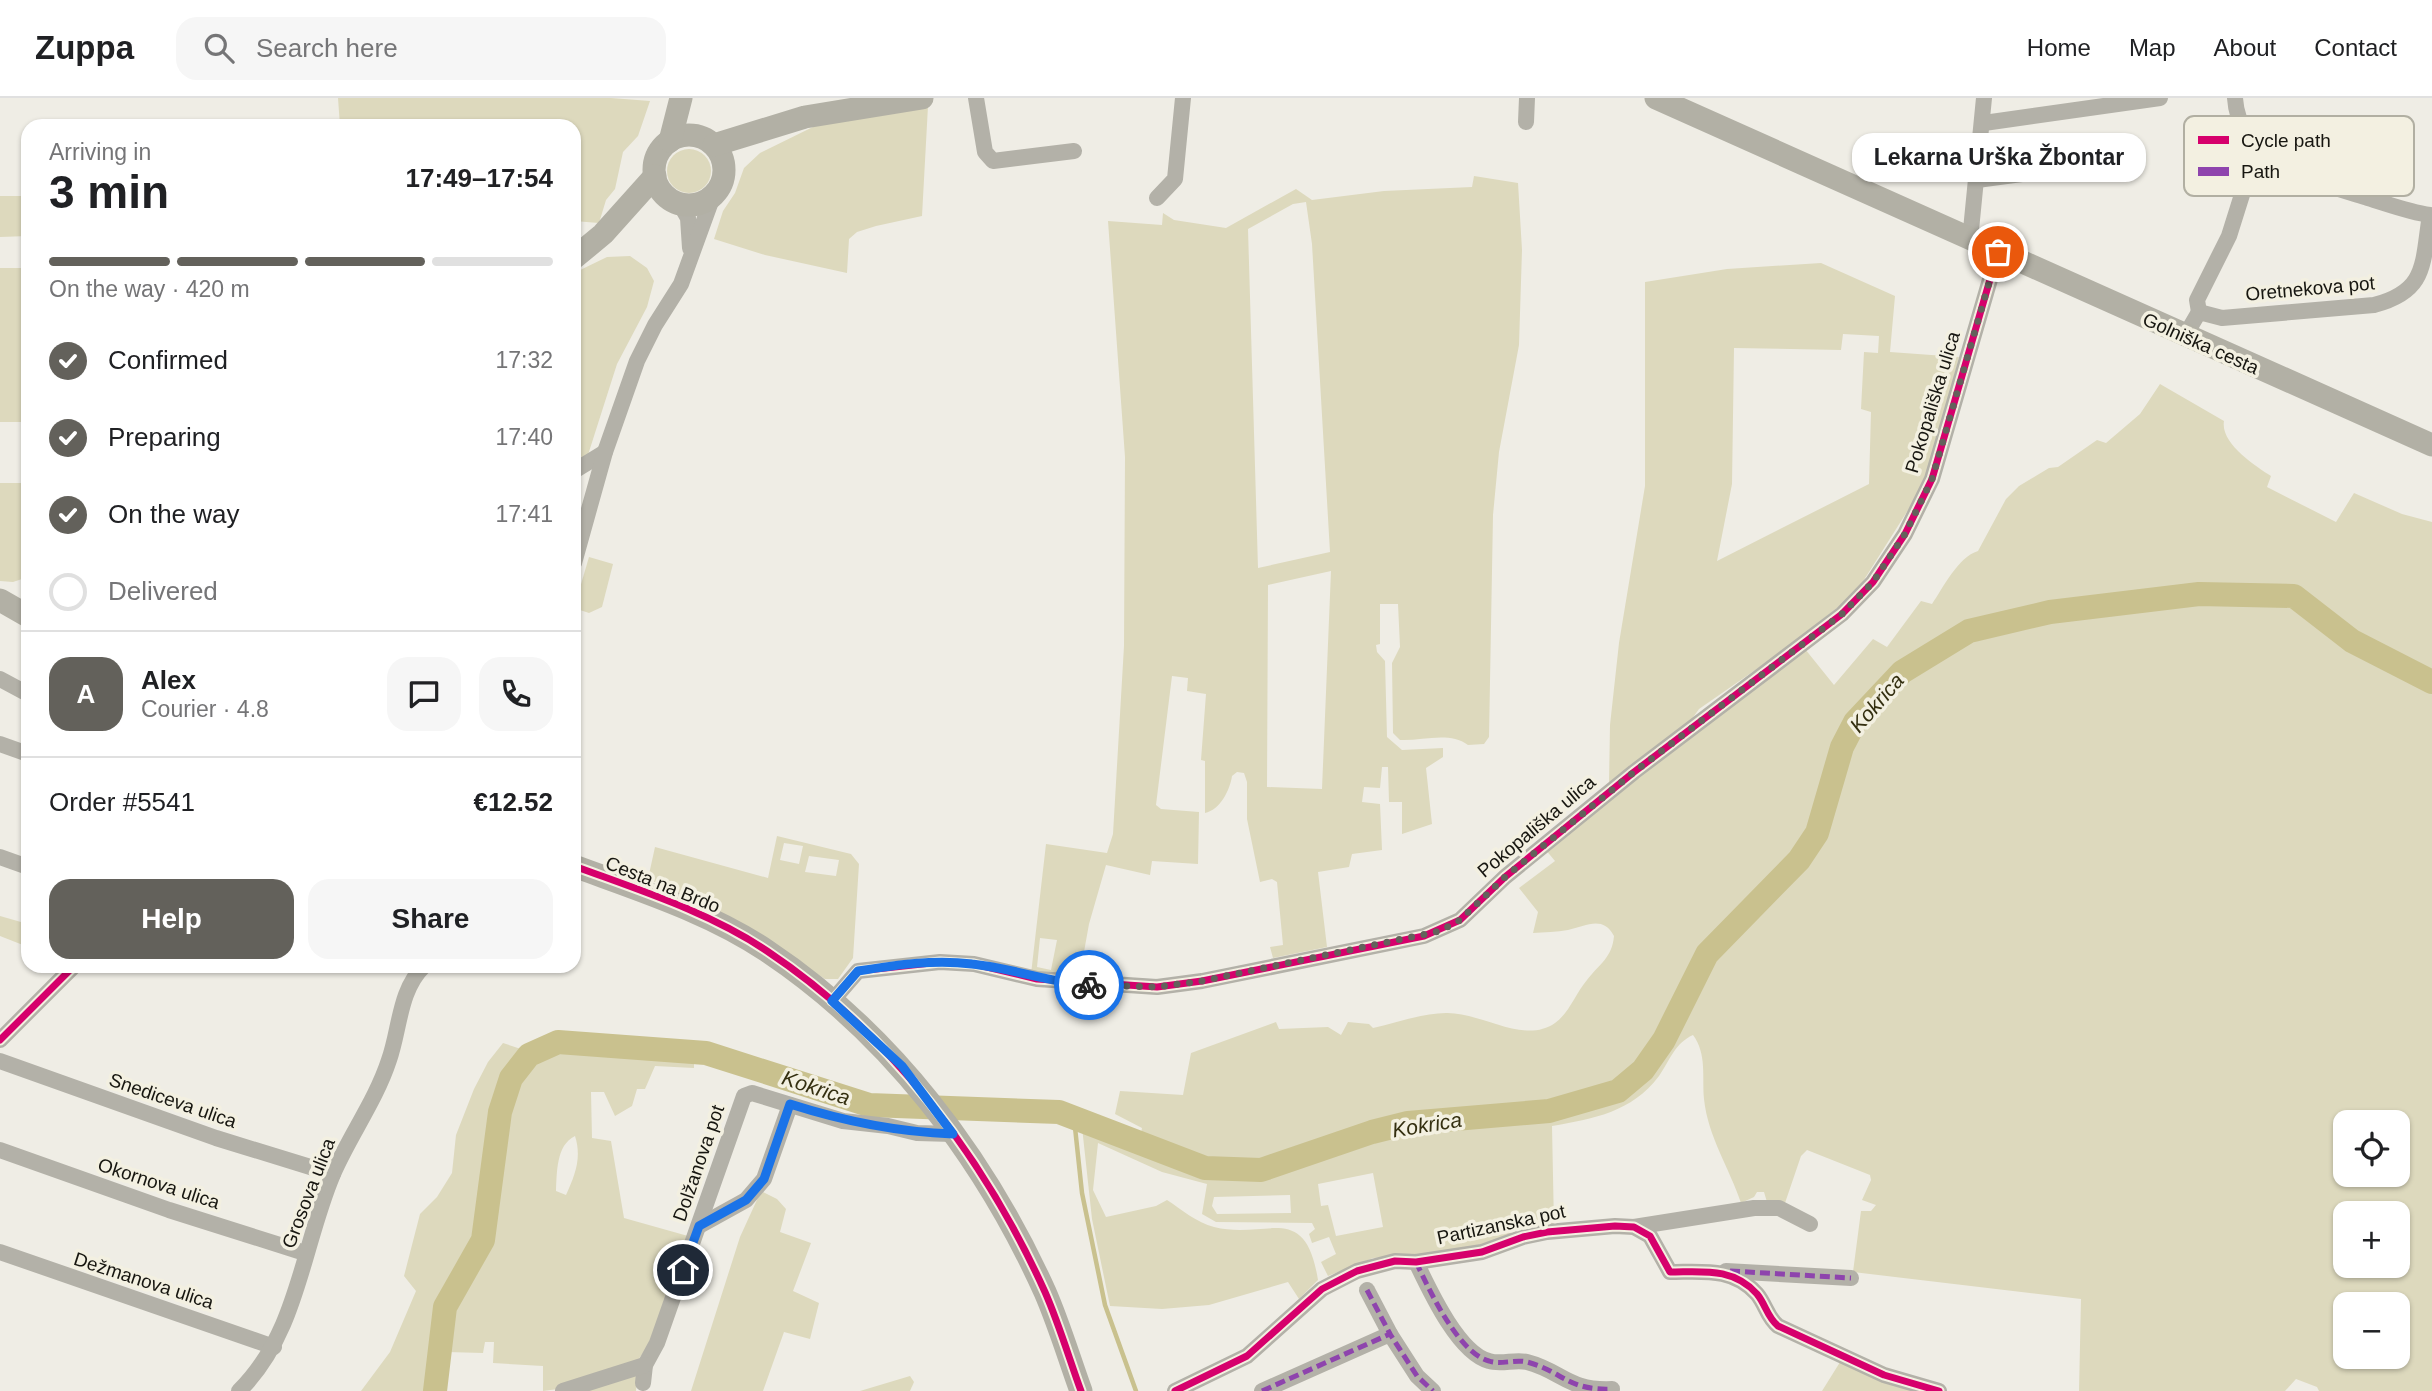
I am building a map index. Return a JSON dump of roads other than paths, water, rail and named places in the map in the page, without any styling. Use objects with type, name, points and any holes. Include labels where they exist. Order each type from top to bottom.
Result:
[{"type":"main road","points":[[670,141],[681,98]]},
{"type":"main road","points":[[581,252],[603,234],[644,208],[674,201],[692,205],[713,196],[723,176],[688,98]]},
{"type":"main road","points":[[674,201],[655,176],[655,163],[661,150],[682,135],[710,148],[805,117],[846,108],[922,98]]},
{"type":"main road","name":"Golniška cesta","points":[[1661,99],[1970,240],[2432,445]]},
{"type":"main road","points":[[603,234],[655,176]]},
{"type":"main road","name":"Cesta na Brdo","points":[[581,869],[714,920],[766,950],[808,981],[878,1042],[953,1134]]},
{"type":"main road","points":[[953,1134],[986,1183],[1028,1258],[1045,1293],[1081,1391]]},
{"type":"street","points":[[976,98],[985,152],[993,161],[1074,151]]},
{"type":"street","points":[[1157,198],[1175,179],[1183,98]]},
{"type":"street","points":[[1526,122],[1527,98]]},
{"type":"street","points":[[1970,240],[1984,98]]},
{"type":"street","points":[[1983,123],[2160,98]]},
{"type":"street","name":"Oretnekova pot","points":[[2235,98],[2240,116]]},
{"type":"street","points":[[1977,180],[2074,167]]},
{"type":"street","points":[[581,538],[605,453],[637,361],[689,265],[713,196]]},
{"type":"street","points":[[2185,336],[2199,312],[2197,300],[2229,236],[2241,196]]},
{"type":"street","name":"Oretnekova pot","points":[[2199,312],[2222,318],[2374,305],[2395,300],[2411,290],[2422,267],[2430,215],[2364,196]]},
{"type":"street","points":[[674,201],[688,218],[691,234],[689,265]]},
{"type":"street","name":"Pokopališka ulica","points":[[832,1001],[858,971],[940,962],[974,964],[1037,979],[1157,987],[1423,936],[1460,920],[1505,877],[1624,780],[1842,614],[1873,582],[1905,534],[1932,479],[1998,252]]},
{"type":"street","points":[[581,467],[605,453]]},
{"type":"street","points":[[0,679],[21,690]]},
{"type":"street","points":[[0,744],[21,752]]},
{"type":"street","points":[[0,857],[21,864]]},
{"type":"street","points":[[0,1040],[67,973]]},
{"type":"street","name":"Grosova ulica","points":[[239,1391],[274,1347],[293,1301],[305,1253],[333,1174],[389,1059],[405,999],[416,973]]},
{"type":"street","name":"Snediceva ulica","points":[[0,1061],[216,1138],[333,1174]]},
{"type":"street","name":"Dolžanova pot","points":[[643,1383],[645,1365],[657,1343],[744,1096],[752,1093],[843,1121],[888,1126],[917,1133],[953,1134]]},
{"type":"street","points":[[699,1226],[746,1200],[764,1179],[790,1104]]},
{"type":"street","name":"Okornova ulica","points":[[0,1150],[169,1210],[305,1253]]},
{"type":"street","name":"Partizanska pot","points":[[1175,1391],[1247,1356],[1322,1289],[1357,1271],[1395,1261],[1416,1262],[1482,1252],[1547,1232],[1634,1227],[1754,1208],[1779,1208],[1796,1214],[1810,1224]]},
{"type":"street","points":[[1634,1227],[1650,1236],[1670,1272],[1723,1271],[1851,1278]]},
{"type":"street","name":"Dežmanova ulica","points":[[0,1252],[274,1347]]},
{"type":"street","points":[[1416,1262],[1434,1299],[1455,1331],[1479,1357],[1492,1362],[1526,1362],[1584,1391],[1612,1389]]},
{"type":"street","points":[[1723,1271],[1758,1296],[1770,1319],[1778,1325],[1884,1376],[1939,1391]]},
{"type":"street","points":[[1367,1290],[1390,1334],[1417,1376],[1433,1391]]},
{"type":"street","points":[[1262,1391],[1390,1334]]},
{"type":"street","points":[[563,1391],[645,1365]]},
{"type":"waterway","name":"Kokrica","points":[[435,1391],[445,1307],[483,1240],[500,1112],[511,1078],[529,1055],[558,1042],[706,1053],[869,1105],[1059,1112],[1205,1168],[1261,1170],[1372,1132],[1408,1123],[1549,1111],[1618,1091],[1643,1070],[1664,1040],[1707,954],[1799,860],[1817,833],[1842,747],[1855,722],[1902,672],[1969,631],[2050,612],[2199,594],[2294,596],[2352,641],[2432,682]]},
{"type":"waterway","points":[[1074,1118],[1082,1193],[1105,1305],[1136,1391]]},
{"type":"place","name":"Lekarna Urška Žbontar","points":[[1998,252]]}]
